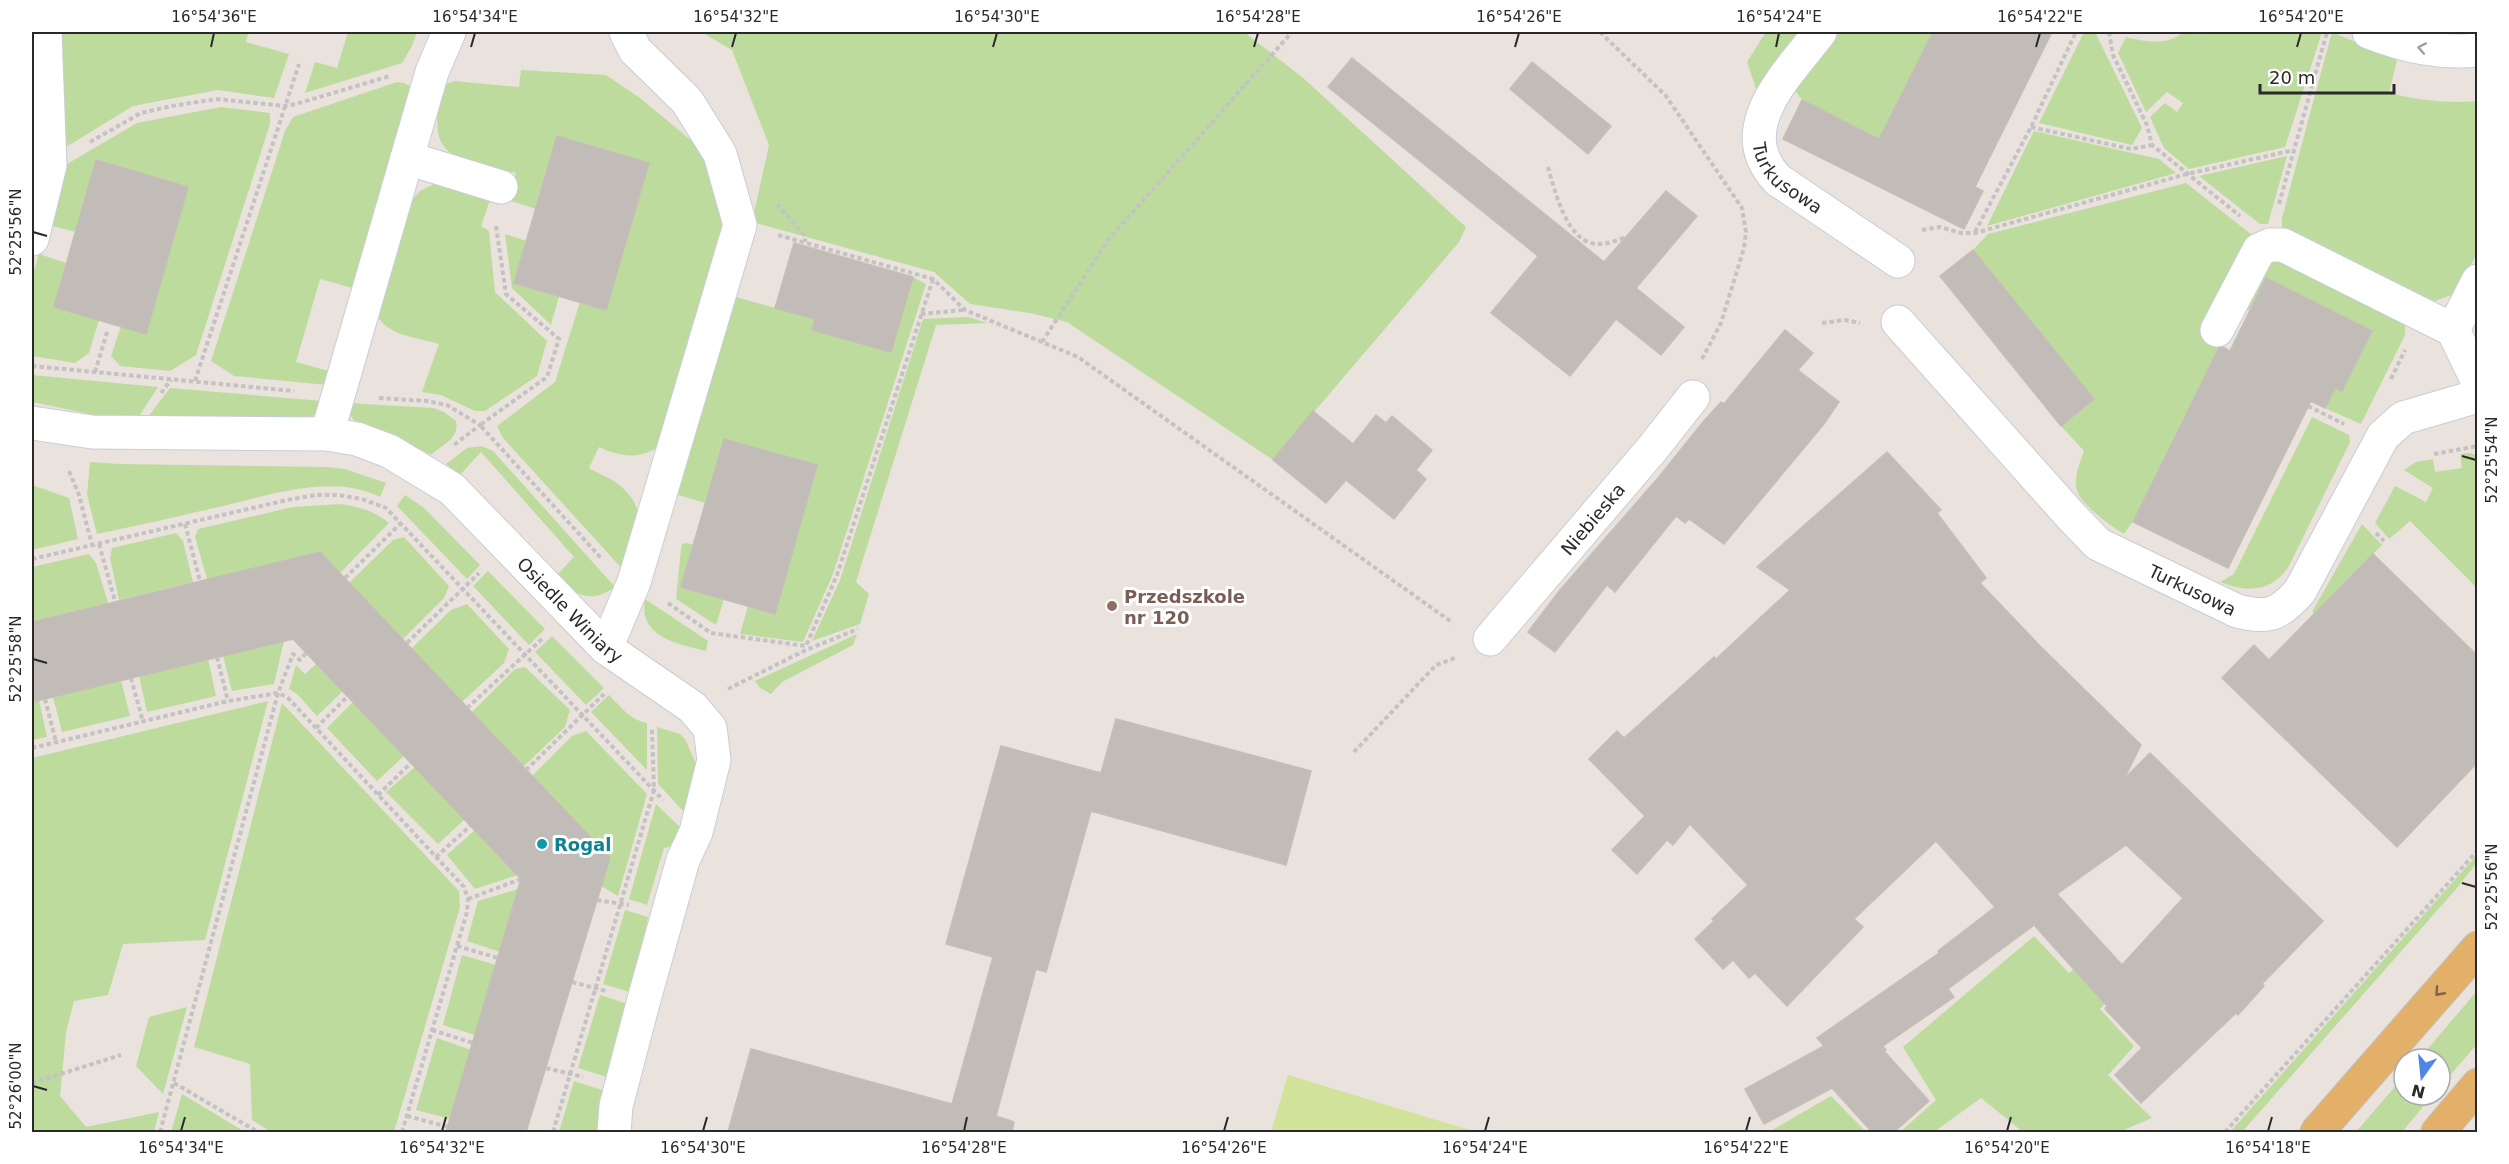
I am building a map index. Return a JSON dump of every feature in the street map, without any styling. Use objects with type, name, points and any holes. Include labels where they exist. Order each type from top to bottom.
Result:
[{"type":"main road","points":[[2317,1132],[2478,948]]},
{"type":"main road","points":[[2438,1132],[2478,1085]]},
{"type":"street","points":[[32,239],[50,165],[45,32]]},
{"type":"street","points":[[327,434],[432,72],[449,32]]},
{"type":"street","points":[[606,648],[634,582],[740,225],[720,154],[687,101],[635,50],[626,32]]},
{"type":"street","name":"Turkusowa","points":[[1820,32],[1773,93],[1763,113],[1759,129],[1759,149],[1767,168],[1778,180],[1898,261]]},
{"type":"street","points":[[2369,32],[2418,48],[2451,53],[2478,50]]},
{"type":"street","points":[[407,158],[501,187]]},
{"type":"street","points":[[2217,330],[2259,249],[2273,242],[2453,330],[2478,382]]},
{"type":"street","points":[[2453,330],[2478,281]]},
{"type":"street","name":"Turkusowa","points":[[1898,322],[2098,544],[2237,611],[2258,616],[2272,614],[2286,606],[2300,591],[2383,436],[2403,418],[2478,396]]},
{"type":"street","name":"Niebieska","points":[[1490,639],[1652,449],[1693,397]]},
{"type":"street","name":"Osiedle Winiary","points":[[32,423],[92,432],[327,434],[357,439],[389,451],[452,489],[606,648],[679,698],[710,728],[714,760],[696,832],[683,860],[643,1003],[616,1106],[614,1132]]},
{"type":"path","points":[[1042,342],[1109,239],[1292,32]]},
{"type":"path","points":[[1600,32],[1666,96],[1742,208],[1746,220],[1744,248],[1721,323],[1702,360]]},
{"type":"path","points":[[1975,232],[2031,127],[2076,32]]},
{"type":"path","points":[[2109,32],[2113,55],[2147,125],[2152,145],[2273,242],[2294,150],[2327,32]]},
{"type":"path","points":[[195,381],[299,64]]},
{"type":"path","points":[[106,133],[141,113],[217,99],[284,106],[404,72],[432,72]]},
{"type":"path","points":[[2031,127],[2131,149],[2152,145]]},
{"type":"path","points":[[1940,227],[1961,233],[1975,232],[2187,174],[2294,150]]},
{"type":"path","points":[[1548,167],[1558,204],[1574,232],[1586,241],[1598,244],[1626,237]]},
{"type":"path","points":[[501,187],[496,226],[506,294],[559,339],[547,377],[480,425],[616,574],[634,582],[711,633],[806,648]]},
{"type":"path","points":[[740,225],[933,279],[965,310],[1078,357],[1447,620],[1490,639]]},
{"type":"path","points":[[806,648],[837,575],[933,279]]},
{"type":"path","points":[[921,314],[965,310]]},
{"type":"path","points":[[2390,382],[2422,315]]},
{"type":"path","points":[[95,372],[108,329]]},
{"type":"path","points":[[2422,455],[2476,448]]},
{"type":"path","points":[[79,495],[92,545]]},
{"type":"path","points":[[32,559],[286,500],[338,495],[362,499],[386,508],[696,832]]},
{"type":"path","points":[[345,578],[401,523]]},
{"type":"path","points":[[185,524],[200,581]]},
{"type":"path","points":[[2376,532],[2384,541]]},
{"type":"path","points":[[99,544],[115,601]]},
{"type":"path","points":[[407,643],[464,589]]},
{"type":"path","points":[[553,1132],[654,790],[652,728],[679,698],[858,629]]},
{"type":"path","points":[[160,1132],[278,693],[292,654],[300,660],[306,652]]},
{"type":"path","points":[[467,708],[525,654]]},
{"type":"path","points":[[217,657],[228,701]]},
{"type":"path","points":[[1354,752],[1436,665],[1454,660]]},
{"type":"path","points":[[131,678],[143,722]]},
{"type":"path","points":[[32,748],[228,701],[278,693],[288,698],[464,887],[468,899],[467,912],[402,1132]]},
{"type":"path","points":[[316,728],[348,696]]},
{"type":"path","points":[[45,699],[56,742]]},
{"type":"path","points":[[526,770],[583,716]]},
{"type":"path","points":[[378,795],[411,763]]},
{"type":"path","points":[[436,857],[470,826]]},
{"type":"path","points":[[2225,1132],[2478,850]]},
{"type":"path","points":[[468,899],[522,879]]},
{"type":"path","points":[[457,946],[498,958]]},
{"type":"path","points":[[432,1030],[473,1043]]},
{"type":"path","points":[[32,1083],[121,1055]]},
{"type":"path","points":[[174,1083],[258,1132]]},
{"type":"path","points":[[407,1116],[448,1127]]},
{"type":"green space","points":[[58,32],[249,32],[246,42],[289,54],[274,98],[218,90],[133,106],[66,147],[62,142]]},
{"type":"green space","points":[[348,32],[417,32],[402,63],[305,93],[315,62],[337,68]]},
{"type":"green space","points":[[701,32],[1244,32],[1302,77],[1466,227],[1459,242],[1273,460],[1067,322],[1030,313],[970,304],[934,272],[752,222],[769,145],[732,50]]},
{"type":"green space","points":[[1766,32],[1806,32],[1758,95],[1747,62]]},
{"type":"green space","points":[[1837,32],[1933,32],[1883,130],[1892,145],[1802,100],[1794,89]]},
{"type":"green space","points":[[2084,32],[2095,32],[2142,128],[2132,145],[2039,123]]},
{"type":"green space","points":[[2184,32],[2194,32],[2200,35],[2202,32],[2322,32],[2285,147],[2189,169],[2164,148],[2150,117],[2165,103],[2177,112],[2183,103],[2167,92],[2146,112],[2118,53],[2126,37],[2163,41]]},
{"type":"green space","points":[[2332,32],[2397,60],[2389,93],[2433,101],[2477,101],[2477,254],[2454,294],[2427,304],[2286,233],[2282,228],[2282,218]]},
{"type":"green space","points":[[521,70],[606,75],[640,98],[710,156],[730,216],[661,445],[638,455],[623,455],[599,447],[589,468],[611,479],[629,494],[639,515],[637,536],[626,573],[503,438],[497,426],[555,382],[580,302],[536,209],[508,200],[516,173],[460,159],[441,141],[437,127],[445,85],[454,81],[519,87]]},
{"type":"green space","points":[[397,82],[414,88],[356,289],[320,279],[296,362],[332,372],[328,385],[234,376],[211,361],[285,131],[293,117]]},
{"type":"green space","points":[[221,107],[270,113],[270,124],[196,355],[170,371],[120,366],[111,356],[121,326],[146,333],[188,187],[97,160],[76,232],[48,225],[62,167],[137,123]]},
{"type":"green space","points":[[2034,131],[2159,159],[2176,173],[1987,226]]},
{"type":"green space","points":[[2287,156],[2268,224],[2260,224],[2199,176]]},
{"type":"green space","points":[[2186,183],[2257,239],[2246,245],[2201,333],[2220,346],[2133,521],[2124,534],[2098,516],[2078,493],[2077,472],[2084,451],[2061,426],[2094,399],[1973,250],[1988,234]]},
{"type":"green space","points":[[434,184],[491,197],[481,226],[489,231],[495,292],[547,341],[537,376],[485,411],[475,411],[441,395],[422,392],[439,344],[394,331],[380,320],[376,312],[410,202],[420,191]]},
{"type":"green space","points":[[505,234],[527,241],[514,283],[559,296],[551,325],[512,288]]},
{"type":"green space","points":[[39,254],[66,263],[54,307],[99,320],[89,353],[75,363],[32,356],[32,278]]},
{"type":"green space","points":[[2280,261],[2399,317],[2405,325],[2405,335],[2361,424],[2325,408],[2335,388],[2342,391],[2372,332],[2266,278],[2249,311],[2240,306],[2269,263]]},
{"type":"green space","points":[[913,277],[926,284],[833,574],[803,642],[740,634],[748,606],[775,614],[817,465],[724,439],[705,503],[675,494],[732,296],[815,319],[812,330],[891,352]]},
{"type":"green space","points":[[969,317],[987,323],[936,325],[856,582],[869,594],[860,624],[812,641],[840,580],[923,319]]},
{"type":"green space","points":[[32,375],[158,387],[138,418],[100,416],[32,402]]},
{"type":"green space","points":[[170,388],[323,401],[318,414],[306,418],[148,417]]},
{"type":"green space","points":[[349,403],[433,408],[444,412],[456,421],[457,427],[453,437],[431,455],[388,433],[354,420],[350,415]]},
{"type":"green space","points":[[2312,417],[2349,435],[2350,442],[2289,566],[2275,581],[2259,588],[2240,588],[2220,582],[2234,574]]},
{"type":"green space","points":[[482,446],[493,451],[615,587],[598,595],[583,595],[568,589],[554,578],[574,557],[481,452],[460,475],[446,464],[467,448]]},
{"type":"green space","points":[[2471,453],[2478,456],[2477,588],[2410,521],[2389,539],[2375,523],[2395,486],[2426,502],[2433,488],[2404,470],[2416,462],[2433,459],[2435,472],[2462,468],[2460,454]]},
{"type":"green space","points":[[90,462],[328,467],[345,469],[386,483],[380,497],[361,490],[340,487],[297,489],[97,534],[87,495]]},
{"type":"green space","points":[[32,485],[69,498],[78,539],[32,550]]},
{"type":"green space","points":[[405,495],[423,507],[480,565],[467,579],[397,506]]},
{"type":"green space","points":[[341,504],[366,510],[389,523],[340,573],[319,552],[207,579],[195,537],[198,529],[293,507]]},
{"type":"green space","points":[[2362,524],[2382,545],[2314,614],[2312,612]]},
{"type":"green space","points":[[176,533],[183,541],[193,582],[119,600],[110,558],[112,548]]},
{"type":"green space","points":[[404,537],[449,586],[444,598],[403,639],[349,583],[393,540]]},
{"type":"green space","points":[[682,544],[693,545],[682,587],[724,599],[716,625],[676,599],[681,549]]},
{"type":"green space","points":[[89,554],[96,563],[108,603],[34,621],[32,567]]},
{"type":"green space","points":[[488,571],[545,629],[529,645],[473,586]]},
{"type":"green space","points":[[645,599],[708,641],[706,651],[662,637],[648,622],[644,612]]},
{"type":"green space","points":[[467,604],[509,649],[504,663],[462,702],[411,649],[451,610]]},
{"type":"green space","points":[[857,634],[853,645],[782,682],[771,694],[760,688],[755,681]]},
{"type":"green space","points":[[552,636],[604,688],[586,705],[535,652]]},
{"type":"green space","points":[[284,641],[274,684],[232,691],[223,656]]},
{"type":"green space","points":[[208,659],[216,696],[147,712],[139,676]]},
{"type":"green space","points":[[317,663],[343,691],[317,716],[297,694],[289,689],[296,665],[305,674]]},
{"type":"green space","points":[[525,667],[570,710],[565,727],[523,767],[472,712],[515,669]]},
{"type":"green space","points":[[121,680],[130,716],[62,732],[53,697]]},
{"type":"green space","points":[[609,695],[631,716],[647,723],[647,770],[591,712]]},
{"type":"green space","points":[[39,700],[47,737],[32,740],[32,702]]},
{"type":"green space","points":[[268,701],[205,940],[123,944],[108,995],[74,1001],[66,1032],[60,1096],[86,1127],[159,1112],[154,1132],[32,1132],[32,758]]},
{"type":"green space","points":[[353,702],[404,756],[377,781],[327,728]]},
{"type":"green space","points":[[282,703],[459,891],[460,907],[394,1132],[271,1132],[252,1120],[250,1064],[194,1047]]},
{"type":"green space","points":[[657,727],[680,734],[685,739],[697,766],[687,815],[658,784]]},
{"type":"green space","points":[[586,731],[647,794],[618,896],[601,886],[532,776],[572,736]]},
{"type":"green space","points":[[415,767],[465,819],[438,844],[386,792]]},
{"type":"green space","points":[[656,804],[682,829],[678,845],[664,848],[647,905],[629,899]]},
{"type":"green space","points":[[475,830],[518,875],[475,889],[447,855]]},
{"type":"green space","points":[[2477,855],[2477,863],[2456,889],[2242,1132],[2230,1132]]},
{"type":"green space","points":[[518,889],[500,952],[467,941],[478,901]]},
{"type":"green space","points":[[625,910],[648,917],[633,993],[603,984]]},
{"type":"green space","points":[[2034,936],[2069,973],[2102,945],[2131,977],[2100,1009],[2134,1046],[2108,1075],[2152,1118],[2119,1132],[2023,1132],[1981,1098],[1934,1132],[1900,1132],[1936,1100],[1903,1047]]},
{"type":"green space","points":[[462,955],[496,965],[475,1035],[443,1025]]},
{"type":"green space","points":[[2477,991],[2477,1044],[2452,1073],[2452,1047],[2429,1047]]},
{"type":"green space","points":[[600,995],[631,1005],[610,1078],[578,1068]]},
{"type":"green space","points":[[187,1007],[163,1094],[136,1066],[149,1017]]},
{"type":"green space","points":[[437,1038],[471,1050],[450,1119],[416,1110]]},
{"type":"green space","points":[[1288,1075],[1476,1132],[1271,1132]]},
{"type":"green space","points":[[574,1081],[605,1091],[598,1132],[559,1132]]},
{"type":"green space","points":[[2392,1090],[2392,1107],[2423,1107],[2402,1132],[2356,1132]]},
{"type":"green space","points":[[182,1094],[245,1132],[171,1132]]},
{"type":"green space","points":[[1831,1096],[1866,1132],[1769,1132]]},
{"type":"building","points":[[1933,32],[2052,32],[1975,187],[1983,191],[1964,229],[1783,139],[1802,100],[1879,139]]},
{"type":"building","points":[[1352,58],[1604,262],[1666,191],[1697,216],[1636,288],[1684,327],[1661,355],[1616,319],[1570,376],[1491,313],[1538,256],[1328,87]]},
{"type":"building","points":[[1532,62],[1611,126],[1588,154],[1510,89]]},
{"type":"building","points":[[557,136],[649,163],[606,310],[514,283]]},
{"type":"building","points":[[96,160],[188,187],[146,334],[54,307]]},
{"type":"building","points":[[794,243],[913,277],[891,352],[812,330],[815,319],[775,308]]},
{"type":"building","points":[[1973,250],[2094,399],[2061,426],[1940,276]]},
{"type":"building","points":[[2266,278],[2372,331],[2342,391],[2335,388],[2325,408],[2311,401],[2228,568],[2133,522],[2219,348],[2223,347],[2230,351]]},
{"type":"building","points":[[1785,330],[1813,353],[1798,370],[1839,402],[1824,424],[1724,544],[1689,519],[1685,523],[1676,516],[1615,592],[1607,585],[1555,652],[1528,632],[1560,590],[1658,478],[1703,422],[1721,402],[1724,404]]},
{"type":"building","points":[[1313,411],[1353,444],[1376,415],[1386,423],[1392,416],[1432,450],[1416,470],[1426,479],[1394,519],[1346,480],[1326,503],[1273,460]]},
{"type":"building","points":[[724,439],[817,465],[775,614],[681,587]]},
{"type":"building","points":[[1887,452],[1941,510],[1937,513],[1986,578],[1980,583],[2040,646],[2141,745],[2124,779],[2150,753],[2323,921],[2262,984],[2264,986],[2238,1015],[2236,1013],[2141,1103],[2115,1075],[2142,1048],[2105,1009],[2107,1006],[2034,925],[1948,989],[1954,997],[1883,1046],[1886,1050],[1884,1051],[1929,1101],[1894,1132],[1872,1132],[1832,1088],[1764,1124],[1745,1089],[1824,1046],[1817,1038],[1939,953],[1938,951],[1995,907],[1936,841],[1854,919],[1863,927],[1787,1006],[1755,973],[1749,978],[1733,960],[1723,969],[1695,939],[1714,921],[1712,919],[1748,885],[1690,824],[1673,845],[1667,840],[1637,874],[1612,850],[1645,816],[1589,759],[1617,731],[1624,738],[1714,657],[1716,659],[1790,590],[1757,567]],"holes":[[[2126,845],[2183,898],[2122,965],[2057,894]]]},
{"type":"building","name":"Rogal","points":[[320,552],[610,858],[526,1132],[446,1132],[521,879],[293,639],[32,702],[32,622]]},
{"type":"building","points":[[2373,554],[2478,656],[2478,762],[2397,847],[2222,678],[2254,645],[2269,660]]},
{"type":"building","points":[[1116,719],[1311,771],[1286,865],[1091,811],[1046,972],[1036,969],[996,1116],[1014,1122],[1012,1132],[728,1132],[751,1049],[952,1104],[993,957],[946,944],[1001,746],[1101,773]]},
{"type":"place","name":"Przedszkole nr 120","points":[[1112,606]]},
{"type":"place","name":"Rogal","points":[[542,844]]}]
